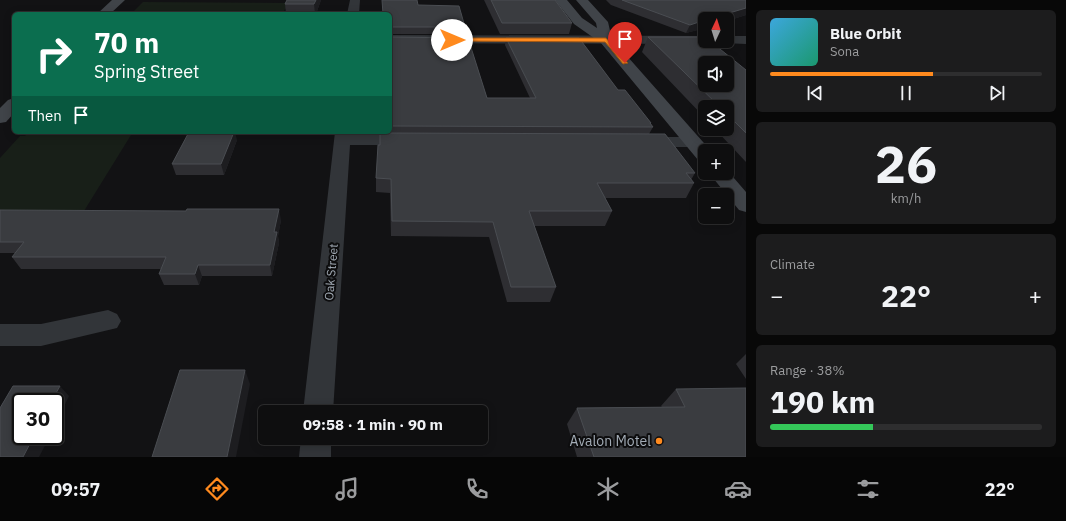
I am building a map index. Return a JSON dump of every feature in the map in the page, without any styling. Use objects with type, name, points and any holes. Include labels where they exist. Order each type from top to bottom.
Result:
[{"type":"main road","points":[[105,12],[119,0]]},
{"type":"main road","points":[[561,0],[578,21],[606,40],[698,148]]},
{"type":"main road","points":[[582,0],[602,22],[606,40]]},
{"type":"main road","points":[[0,118],[12,105]]},
{"type":"main road","points":[[725,180],[746,205]]},
{"type":"street","points":[[354,0],[354,12]]},
{"type":"street","points":[[392,39],[698,40]]},
{"type":"street","points":[[734,40],[746,40]]},
{"type":"street","points":[[343,136],[422,140]]},
{"type":"street","name":"Oak Street","points":[[319,405],[343,136]]},
{"type":"street","points":[[629,142],[693,142]]},
{"type":"street","points":[[0,335],[41,335],[108,321]]},
{"type":"street","points":[[315,457],[316,445]]},
{"type":"shaded area","points":[[143,2],[289,3],[283,12],[133,12]]},
{"type":"shaded area","points":[[27,134],[131,135],[84,211],[0,212],[0,158],[20,136],[25,136]]},
{"type":"building","points":[[287,0],[316,0],[314,4],[285,4]]},
{"type":"building","points":[[382,0],[417,0],[418,5],[459,6],[465,27],[392,27],[392,12],[383,12]]},
{"type":"building","points":[[491,0],[555,0],[572,23],[502,23]]},
{"type":"building","points":[[622,0],[746,0],[746,8],[733,12],[698,12],[698,22],[690,25]]},
{"type":"building","points":[[392,37],[468,38],[487,98],[536,98],[506,38],[579,38],[618,90],[625,90],[653,127],[392,126]]},
{"type":"building","points":[[648,37],[698,37],[698,48],[719,48],[729,56],[698,56],[698,86]]},
{"type":"building","points":[[734,60],[746,70],[746,133],[734,121],[734,100],[713,100],[705,92],[734,92]]},
{"type":"building","points":[[392,133],[665,134],[695,173],[686,173],[694,183],[597,183],[612,211],[529,211],[556,287],[511,287],[493,222],[392,221],[391,179],[376,178],[378,145],[380,145],[380,134]]},
{"type":"building","points":[[188,134],[233,134],[221,164],[172,164]]},
{"type":"building","points":[[187,209],[279,209],[274,232],[277,232],[270,265],[198,265],[195,274],[159,274],[166,257],[12,257],[24,242],[0,242],[0,210],[186,211]]},
{"type":"building","points":[[180,370],[245,370],[227,457],[152,457]]},
{"type":"building","points":[[13,386],[60,386],[56,393],[12,393],[12,445],[29,445],[23,457],[0,457],[0,408]]},
{"type":"building","name":"Avalon Motel","points":[[746,388],[746,457],[594,457],[577,408],[685,407],[676,389]]},
{"type":"place","name":"Avalon Motel","points":[[659,441]]},
{"type":"route","points":[[452,40],[606,40],[625,63]]}]
